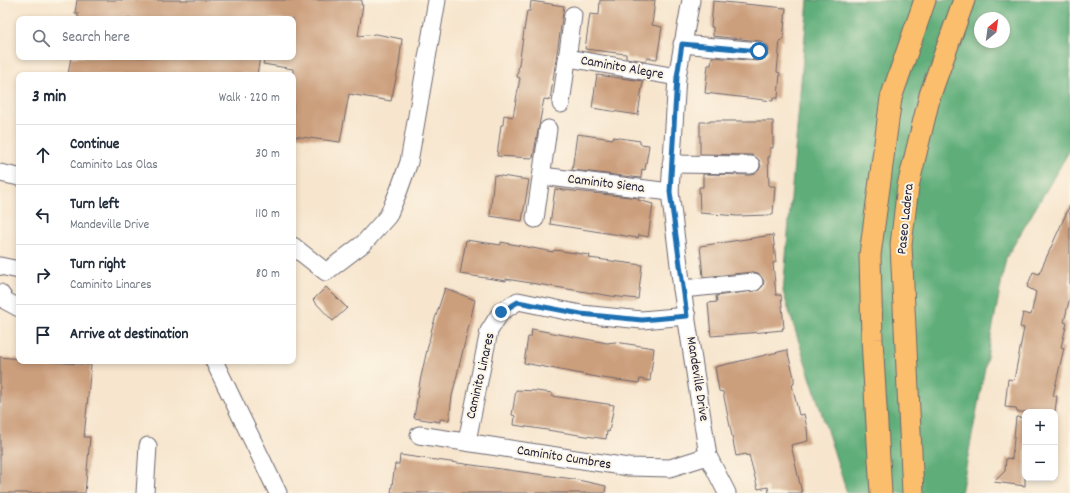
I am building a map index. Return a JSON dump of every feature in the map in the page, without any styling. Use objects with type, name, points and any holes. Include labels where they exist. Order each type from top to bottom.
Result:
[{"type":"main road","points":[[881,493],[872,339],[870,255],[891,98],[926,0]]},
{"type":"main road","name":"Paseo Ladera","points":[[913,493],[900,245],[908,186],[930,95],[964,0]]},
{"type":"street","points":[[296,248],[326,272],[364,242],[388,216],[408,162],[437,0]]},
{"type":"street","name":"Mandeville Drive","points":[[691,0],[677,77],[670,192],[682,289],[708,456],[727,493]]},
{"type":"street","name":"Caminito Alegre","points":[[561,104],[573,15]]},
{"type":"street","points":[[682,44],[759,51]]},
{"type":"street","name":"Caminito Alegre","points":[[568,58],[677,77]]},
{"type":"street","points":[[535,219],[548,129]]},
{"type":"street","points":[[671,164],[751,165]]},
{"type":"street","points":[[0,173],[16,176]]},
{"type":"street","name":"Caminito Siena","points":[[542,176],[670,192]]},
{"type":"street","points":[[0,266],[16,269]]},
{"type":"street","points":[[682,289],[754,282]]},
{"type":"street","points":[[0,293],[6,301],[16,306]]},
{"type":"street","name":"Caminito Linares","points":[[467,441],[489,331],[501,312],[518,302],[581,314],[642,320],[687,316]]},
{"type":"street","points":[[215,364],[278,493]]},
{"type":"street","name":"Caminito Cumbres","points":[[419,435],[467,441],[531,454],[628,467],[670,468],[708,456]]},
{"type":"street","points":[[145,493],[148,446]]},
{"type":"green space","points":[[808,0],[1070,0],[1070,150],[1006,258],[961,493],[847,493],[783,292]]},
{"type":"building","points":[[77,0],[362,0],[361,5],[363,5],[358,36],[376,34],[402,39],[399,65],[391,101],[349,94],[340,142],[296,136],[296,72],[293,72],[293,69],[263,64],[264,60],[296,60],[296,16],[78,16],[78,13],[75,13]]},
{"type":"building","points":[[600,0],[655,0],[652,25],[662,27],[657,59],[648,58],[646,61],[626,58],[626,54],[585,49],[590,14],[599,15]]},
{"type":"building","points":[[531,1],[564,6],[550,100],[544,99],[533,158],[497,156],[501,125],[503,125],[504,115],[513,117],[520,78],[517,77],[527,11],[530,11]]},
{"type":"building","points":[[713,1],[786,8],[783,41],[780,40],[777,72],[780,73],[778,98],[773,98],[773,101],[705,93],[708,65],[711,65],[712,57],[758,61],[767,57],[769,52],[768,46],[760,41],[713,36],[713,27],[711,27]]},
{"type":"building","points":[[70,60],[260,60],[258,72],[68,72]]},
{"type":"building","points":[[597,75],[643,81],[638,115],[592,108]]},
{"type":"building","points":[[773,121],[773,148],[770,148],[770,157],[768,157],[769,186],[775,186],[773,214],[737,216],[700,213],[699,187],[703,187],[703,174],[751,175],[759,170],[761,166],[759,160],[752,155],[700,154],[700,122]]},
{"type":"building","points":[[577,134],[640,141],[640,144],[649,145],[645,170],[642,169],[641,178],[572,170]]},
{"type":"building","points":[[494,175],[529,180],[522,221],[490,216]]},
{"type":"building","points":[[555,189],[639,198],[638,200],[653,204],[648,237],[639,235],[638,238],[550,224]]},
{"type":"building","points":[[1070,205],[1070,297],[1064,322],[1067,323],[1061,347],[1064,348],[1053,396],[1057,396],[1055,409],[1022,409],[1022,412],[1017,412],[1016,408],[1005,407],[1008,379],[1014,380],[1024,328],[1020,327],[1023,313],[1031,315],[1036,292],[1027,287],[1033,272],[1039,274]]},
{"type":"building","points":[[773,235],[776,262],[773,263],[776,295],[781,295],[783,330],[711,336],[708,303],[717,302],[716,296],[759,290],[763,286],[764,281],[758,273],[753,272],[703,277],[700,246]]},
{"type":"building","points":[[466,240],[501,245],[501,242],[553,252],[554,250],[590,255],[589,258],[642,265],[638,299],[506,279],[506,281],[460,274]]},
{"type":"building","points":[[326,287],[347,308],[333,321],[313,300]]},
{"type":"building","points":[[445,288],[475,300],[452,396],[449,420],[440,419],[440,422],[414,418],[420,381],[432,328]]},
{"type":"building","points":[[532,329],[607,343],[615,342],[654,348],[650,381],[640,379],[639,383],[602,378],[524,363],[528,337],[531,337]]},
{"type":"building","points":[[787,350],[794,377],[794,384],[792,385],[799,415],[804,414],[807,428],[808,441],[791,445],[802,493],[769,493],[768,487],[758,489],[749,455],[746,456],[746,454],[736,456],[723,392],[719,391],[715,367]]},
{"type":"building","points":[[0,357],[16,359],[16,364],[91,365],[84,437],[90,437],[85,493],[0,493]]},
{"type":"building","points":[[516,390],[552,393],[552,396],[614,405],[609,432],[607,431],[606,439],[514,425],[515,416],[512,415]]},
{"type":"building","points":[[1016,417],[1022,418],[1022,481],[1025,481],[1025,486],[994,482],[1005,471],[1006,458],[1012,459]]},
{"type":"building","points":[[400,455],[573,479],[606,486],[605,493],[391,493],[395,464],[399,464]]},
{"type":"route","points":[[501,312],[518,302],[581,314],[642,320],[687,316],[682,289],[670,192],[677,77],[682,44],[759,51]]}]
